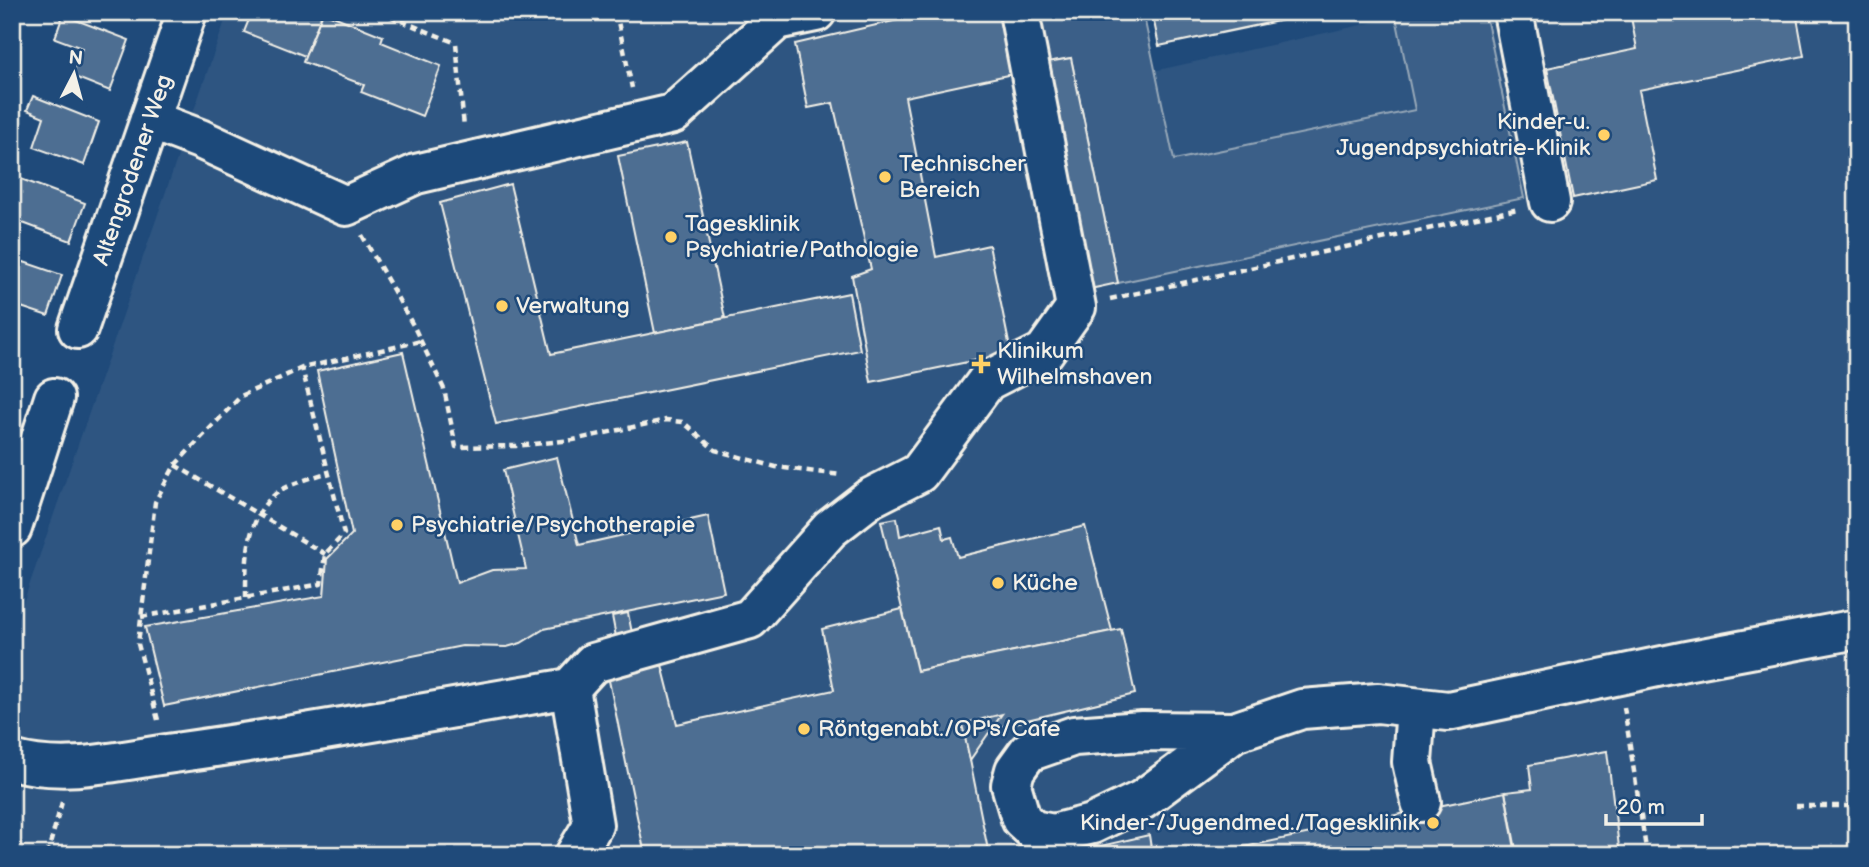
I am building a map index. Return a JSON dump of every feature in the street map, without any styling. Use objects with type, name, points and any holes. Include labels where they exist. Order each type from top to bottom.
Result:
[{"type":"street","name":"Altengrodener Weg","points":[[78,329],[187,12]]},
{"type":"street","points":[[150,120],[200,139],[346,206],[416,174],[673,114],[777,20],[816,12]]},
{"type":"street","points":[[12,760],[34,766],[71,768],[570,688],[593,663],[750,619],[830,529],[870,498],[919,473],[987,381],[1044,352],[1076,307],[1019,12]]},
{"type":"street","points":[[1513,12],[1550,202]]},
{"type":"street","points":[[12,528],[54,398]]},
{"type":"street","points":[[1234,732],[1142,731],[1074,736],[1028,752],[1015,770],[1011,785],[1021,819],[1033,830],[1053,834],[1092,824],[1142,800],[1234,732],[1302,709],[1378,703],[1448,712],[1619,675],[1857,629]]},
{"type":"street","points":[[570,688],[593,825],[575,855]]},
{"type":"street","points":[[1416,708],[1412,762],[1420,802]]},
{"type":"path","points":[[379,12],[456,43],[467,162]]},
{"type":"path","points":[[617,12],[639,123]]},
{"type":"path","points":[[1076,307],[1550,202]]},
{"type":"path","points":[[346,206],[444,388],[456,447],[516,446],[573,440],[666,420],[675,421],[683,422],[715,450],[776,467],[852,477],[870,498]]},
{"type":"path","points":[[167,754],[138,644],[155,502],[175,465],[241,396],[302,368],[421,341]]},
{"type":"path","points":[[141,617],[321,584],[325,554],[344,534],[302,368]]},
{"type":"path","points":[[175,465],[325,554]]},
{"type":"path","points":[[246,598],[246,549],[260,515],[277,493],[328,472]]},
{"type":"path","points":[[1619,675],[1647,855]]},
{"type":"path","points":[[47,855],[71,768]]},
{"type":"path","points":[[1796,806],[1857,806]]},
{"type":"shaded area","name":"Klinikum Wilhelmshaven","points":[[228,12],[1038,12],[1054,93],[1420,12],[1857,12],[1857,855],[12,855],[12,635]]},
{"type":"shaded area","points":[[1032,12],[1143,12],[1174,160],[1415,110],[1395,12],[1485,12],[1524,198],[1118,283],[1071,58],[1042,63]]},
{"type":"building","points":[[252,12],[323,12],[305,56],[244,32]]},
{"type":"building","points":[[323,12],[383,36],[381,42],[441,66],[422,116],[361,92],[364,85],[303,62]]},
{"type":"building","name":"Technischer Bereich","points":[[932,12],[1005,12],[1017,73],[905,97],[936,257],[989,245],[1011,353],[871,382],[852,276],[871,269],[833,103],[808,108],[795,44]]},
{"type":"building","points":[[1152,12],[1321,12],[1159,46]]},
{"type":"building","name":"Kinder-u. Jugendpsychiatrie-Klinik","points":[[1630,12],[1796,12],[1804,56],[1639,90],[1657,180],[1573,198],[1547,68],[1637,49]]},
{"type":"building","points":[[63,15],[129,40],[110,91],[72,76],[82,48],[55,38]]},
{"type":"building","points":[[1071,58],[1118,283],[1090,289],[1042,63]]},
{"type":"building","points":[[33,96],[99,122],[84,165],[34,147],[44,117],[27,110]]},
{"type":"building","name":"Tagesklinik Psychiatrie/Pathologie","points":[[687,142],[725,318],[655,333],[618,156]]},
{"type":"building","points":[[13,176],[85,203],[71,241],[12,219]]},
{"type":"building","name":"Verwaltung","points":[[510,184],[551,354],[849,293],[860,350],[496,424],[440,203]]},
{"type":"building","points":[[12,258],[62,275],[48,316],[12,304]]},
{"type":"building","name":"Psychiatrie/Psychotherapie","points":[[403,352],[457,583],[492,570],[526,569],[503,470],[557,457],[579,545],[708,516],[724,592],[544,629],[521,643],[507,647],[462,646],[164,706],[145,627],[324,596],[327,559],[352,534],[317,371]]},
{"type":"building","name":"Küche","points":[[897,518],[900,536],[941,525],[944,539],[952,537],[958,557],[1085,526],[1112,631],[917,671],[881,521]]},
{"type":"building","name":"Röntgenabt./OP's/Cafe","points":[[902,609],[917,671],[1121,629],[1135,694],[965,735],[989,855],[645,855],[606,666],[621,663],[612,616],[628,613],[637,658],[659,653],[677,724],[834,690],[822,629]]},
{"type":"building","points":[[1002,714],[970,760],[962,724]]},
{"type":"building","points":[[1607,751],[1620,855],[1517,855],[1505,792],[1532,789],[1529,765]]},
{"type":"building","name":"Kinder-/Jugendmed./Tagesklinik","points":[[1505,792],[1516,855],[1206,855]]},
{"type":"building","points":[[1149,835],[1152,855],[1062,855]]},
{"type":"place","name":"Kinder-u. Jugendpsychiatrie-Klinik","points":[[1604,135]]},
{"type":"place","name":"Technischer Bereich","points":[[885,177]]},
{"type":"place","name":"Tagesklinik Psychiatrie/Pathologie","points":[[671,237]]},
{"type":"place","name":"Verwaltung","points":[[502,306]]},
{"type":"place","name":"Klinikum Wilhelmshaven","points":[[981,364]]},
{"type":"place","name":"Psychiatrie/Psychotherapie","points":[[397,525]]},
{"type":"place","name":"Küche","points":[[998,583]]},
{"type":"place","name":"Röntgenabt./OP's/Cafe","points":[[804,729]]},
{"type":"place","name":"Kinder-/Jugendmed./Tagesklinik","points":[[1433,823]]}]
